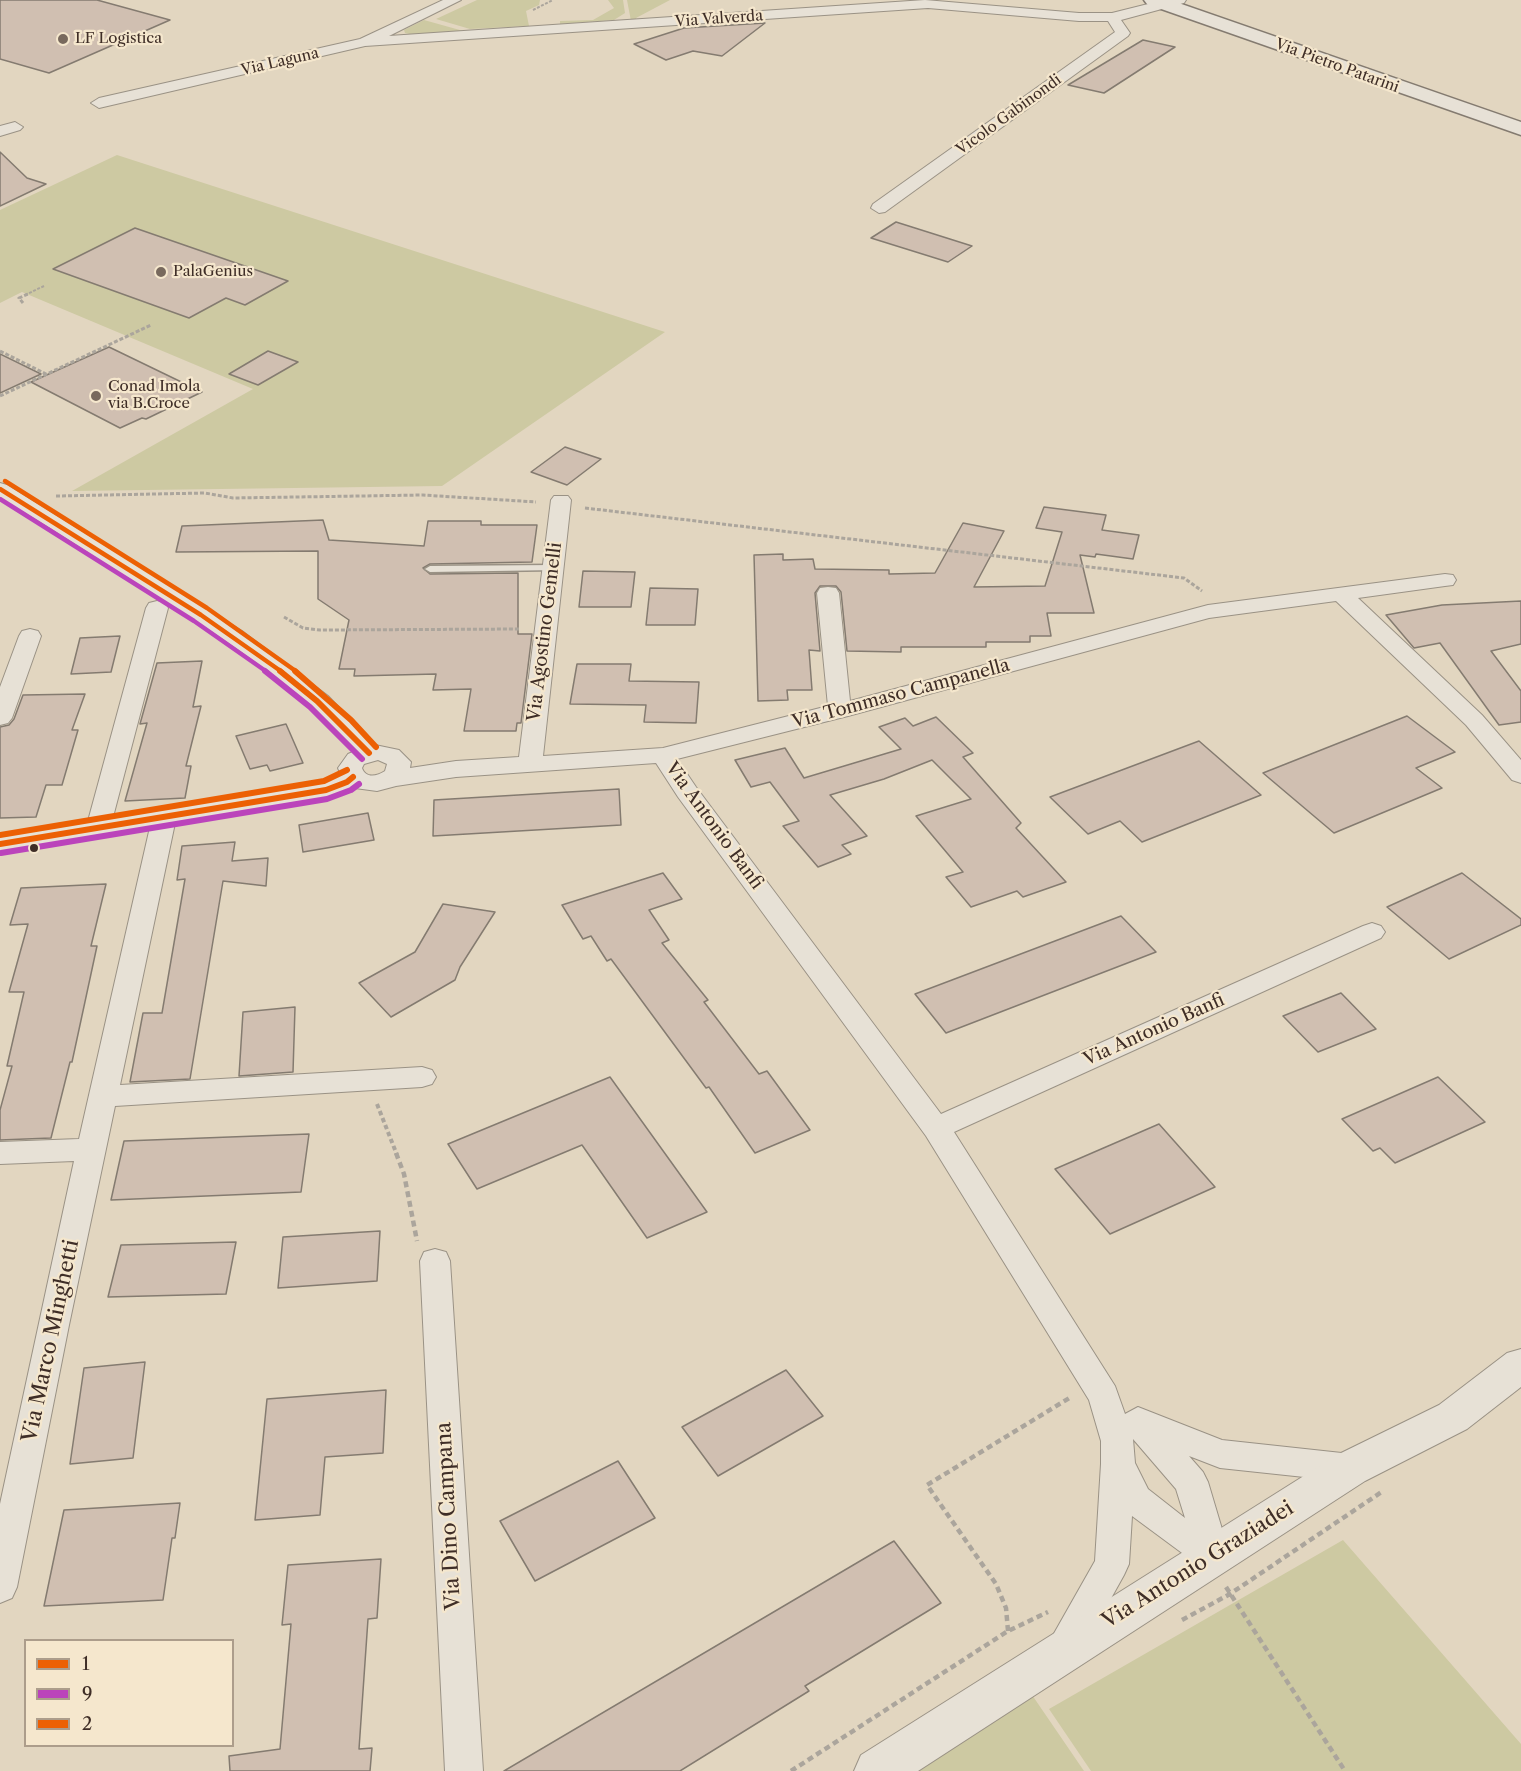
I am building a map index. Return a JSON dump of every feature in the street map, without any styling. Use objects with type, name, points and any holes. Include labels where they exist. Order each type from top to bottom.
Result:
[{"type":"main road","name":"Via Pietro Patarini","points":[[1165,1],[1521,129]]},
{"type":"street","name":"Via Laguna","points":[[99,103],[365,42],[454,0]]},
{"type":"street","name":"Via Valverda","points":[[365,42],[928,4],[1079,17],[1112,17],[1138,12],[1165,1]]},
{"type":"street","name":"Vicolo Gabinondi","points":[[879,208],[1123,33],[1112,17]]},
{"type":"street","points":[[0,489],[229,632],[277,666],[317,699],[369,753],[352,763],[350,768],[353,777],[347,782],[326,790],[164,819],[0,844]]},
{"type":"street","name":"Via Agostino Gemelli","points":[[530,764],[561,503]]},
{"type":"street","name":"Via Tommaso Campanella","points":[[353,777],[358,781],[373,784],[394,771],[663,755],[840,711],[1208,612],[1343,596],[1445,580]]},
{"type":"street","points":[[828,593],[840,711]]},
{"type":"street","points":[[1343,596],[1474,720],[1521,775]]},
{"type":"street","points":[[98,829],[157,608]]},
{"type":"street","points":[[0,718],[30,636]]},
{"type":"street","name":"Via Tommaso Campanella","points":[[369,753],[384,753],[394,771]]},
{"type":"street","name":"Via Antonio Banfi","points":[[663,755],[687,792],[936,1128],[1100,1389],[1116,1441],[1118,1464],[1112,1564],[1061,1652]]},
{"type":"street","name":"Via Marco Minghetti","points":[[0,1587],[164,819]]},
{"type":"street","name":"Via Antonio Banfi","points":[[936,1128],[1372,932]]},
{"type":"street","points":[[104,1096],[422,1077]]},
{"type":"street","points":[[0,1153],[92,1149]]},
{"type":"street","name":"Via Dino Campana","points":[[435,1261],[464,1771]]},
{"type":"street","name":"Via Antonio Graziadei","points":[[877,1771],[1351,1468],[1453,1417],[1521,1365]]},
{"type":"street","name":"Via Antonio Banfi","points":[[1100,1389],[1138,1421],[1191,1482],[1213,1556]]},
{"type":"street","name":"Via Antonio Banfi","points":[[1138,1421],[1220,1454],[1351,1468]]},
{"type":"street","name":"Via Antonio Banfi","points":[[1118,1464],[1136,1499],[1162,1521],[1213,1556]]},
{"type":"lane","points":[[430,570],[553,568]]},
{"type":"path","points":[[23,303],[19,297],[44,286]]},
{"type":"path","points":[[0,396],[151,325]]},
{"type":"path","points":[[0,351],[47,374]]},
{"type":"path","points":[[53,496],[65,498],[90,494],[205,493],[233,498],[422,493],[489,496],[1184,578],[1227,609]]},
{"type":"path","points":[[284,617],[303,628],[320,630],[546,628]]},
{"type":"path","points":[[373,1080],[378,1110],[404,1174],[418,1249],[435,1261]]},
{"type":"path","points":[[791,1771],[1008,1631],[1006,1608],[996,1584],[927,1485],[1100,1389]]},
{"type":"path","points":[[1230,1594],[1385,1490]]},
{"type":"path","points":[[1213,1556],[1230,1594],[1345,1771]]},
{"type":"shaded area","points":[[477,0],[540,0],[539,5],[526,11],[529,26],[470,29],[436,19]]},
{"type":"shaded area","points":[[608,0],[623,0],[625,13],[614,20],[560,24],[560,21],[593,20],[614,8]]},
{"type":"shaded area","points":[[627,0],[670,0],[631,21]]},
{"type":"shaded area","points":[[424,20],[467,32],[414,35],[405,33],[404,30]]},
{"type":"shaded area","points":[[117,155],[665,332],[442,486],[72,491],[253,389],[22,292],[0,303],[0,210]]},
{"type":"shaded area","points":[[1343,1540],[1521,1744],[1521,1771],[1091,1771],[1049,1709]]},
{"type":"shaded area","points":[[1030,1692],[1084,1771],[905,1771]]},
{"type":"building","name":"LF Logistica","points":[[0,0],[97,0],[170,20],[49,73],[0,59]]},
{"type":"building","points":[[765,23],[722,56],[693,51],[666,60],[634,44],[684,28]]},
{"type":"building","points":[[1143,40],[1175,47],[1104,93],[1068,85]]},
{"type":"building","points":[[0,152],[27,178],[46,184],[0,206]]},
{"type":"building","points":[[896,222],[972,246],[948,262],[871,238]]},
{"type":"building","name":"PalaGenius","points":[[135,228],[288,281],[245,305],[226,298],[189,318],[53,269]]},
{"type":"building","points":[[109,347],[202,392],[146,419],[142,418],[120,428],[31,382]]},
{"type":"building","points":[[268,351],[298,362],[258,385],[229,374]]},
{"type":"building","points":[[0,354],[41,374],[0,393]]},
{"type":"building","points":[[565,447],[601,459],[567,485],[531,472]]},
{"type":"building","points":[[1044,507],[1106,515],[1102,530],[1139,535],[1133,559],[1096,554],[1095,557],[1080,555],[1094,613],[1047,613],[1051,636],[1030,636],[1030,642],[986,642],[986,647],[901,647],[901,652],[847,651],[841,592],[836,586],[820,586],[815,593],[820,651],[809,650],[812,690],[787,690],[788,700],[758,701],[754,555],[783,554],[783,560],[813,559],[815,569],[889,570],[889,574],[935,573],[963,523],[1004,531],[974,587],[1045,586],[1062,532],[1036,528]]},
{"type":"building","points":[[323,520],[329,540],[424,546],[428,521],[481,521],[481,525],[537,525],[532,562],[430,564],[423,568],[430,574],[518,573],[518,634],[532,634],[521,723],[517,723],[516,731],[464,731],[471,689],[433,690],[436,674],[354,676],[355,669],[339,669],[349,620],[318,599],[318,551],[176,552],[182,526]]},
{"type":"building","points":[[583,571],[635,572],[631,607],[579,607]]},
{"type":"building","points":[[650,588],[698,589],[695,625],[646,625]]},
{"type":"building","points":[[1521,601],[1521,644],[1491,651],[1521,691],[1521,722],[1499,725],[1440,643],[1414,648],[1386,615],[1442,605]]},
{"type":"building","points":[[120,636],[111,672],[71,674],[80,638]]},
{"type":"building","points":[[202,661],[193,707],[201,706],[186,766],[191,766],[185,798],[125,801],[147,723],[140,724],[157,663]]},
{"type":"building","points":[[577,664],[631,664],[629,681],[699,682],[696,723],[644,722],[646,705],[570,704]]},
{"type":"building","points":[[85,694],[72,730],[78,730],[62,785],[46,785],[36,817],[0,818],[0,727],[9,725],[14,719],[23,695]]},
{"type":"building","points":[[1407,716],[1455,752],[1416,768],[1442,788],[1334,833],[1263,773]]},
{"type":"building","points":[[936,717],[973,753],[963,757],[1021,823],[1016,828],[1066,882],[1023,897],[1017,891],[971,907],[946,877],[963,872],[916,816],[971,799],[932,760],[884,779],[830,795],[867,836],[842,845],[851,854],[818,867],[783,826],[799,821],[770,782],[751,787],[735,760],[785,748],[804,778],[901,749],[879,727],[905,718],[913,726]]},
{"type":"building","points":[[286,724],[303,763],[270,771],[267,765],[250,769],[236,736]]},
{"type":"building","points":[[1199,741],[1261,795],[1142,842],[1120,821],[1088,834],[1050,797]]},
{"type":"building","points":[[619,789],[621,825],[433,836],[434,800]]},
{"type":"building","points":[[368,813],[374,840],[303,852],[299,825]]},
{"type":"building","points":[[235,842],[232,861],[268,858],[266,886],[223,881],[190,1079],[130,1082],[143,1013],[162,1013],[185,879],[177,880],[182,846]]},
{"type":"building","points":[[663,873],[682,899],[649,910],[669,940],[662,943],[708,1000],[704,1002],[759,1074],[767,1071],[810,1130],[755,1153],[709,1087],[706,1088],[611,959],[607,961],[591,936],[583,939],[562,905]]},
{"type":"building","points":[[1462,873],[1521,919],[1521,925],[1449,959],[1387,907]]},
{"type":"building","points":[[106,884],[91,946],[97,946],[72,1062],[70,1062],[51,1138],[0,1140],[0,1110],[12,1066],[7,1066],[24,992],[9,992],[28,924],[10,925],[21,888]]},
{"type":"building","points":[[443,904],[495,912],[460,967],[455,980],[391,1017],[359,983],[415,952]]},
{"type":"building","points":[[1121,916],[1156,952],[946,1033],[915,994]]},
{"type":"building","points":[[1341,993],[1376,1029],[1318,1052],[1283,1016]]},
{"type":"building","points":[[295,1007],[293,1072],[239,1076],[243,1012]]},
{"type":"building","points":[[610,1077],[707,1212],[647,1238],[582,1145],[477,1189],[448,1144]]},
{"type":"building","points":[[1438,1077],[1485,1122],[1395,1163],[1380,1148],[1373,1151],[1342,1119]]},
{"type":"building","points":[[1159,1124],[1215,1187],[1110,1234],[1055,1169]]},
{"type":"building","points":[[309,1134],[301,1192],[111,1200],[124,1141]]},
{"type":"building","points":[[380,1231],[377,1281],[278,1288],[283,1237]]},
{"type":"building","points":[[236,1242],[226,1294],[108,1297],[121,1245]]},
{"type":"building","points":[[145,1362],[133,1458],[70,1464],[84,1368]]},
{"type":"building","points":[[786,1370],[823,1416],[718,1476],[682,1427]]},
{"type":"building","points":[[386,1390],[383,1453],[325,1457],[320,1515],[255,1520],[267,1399]]},
{"type":"building","points":[[618,1461],[655,1518],[535,1581],[500,1521]]},
{"type":"building","points":[[180,1503],[175,1538],[172,1538],[163,1600],[44,1606],[64,1510]]},
{"type":"building","points":[[894,1541],[941,1603],[805,1686],[809,1691],[680,1771],[504,1771]]},
{"type":"building","points":[[381,1559],[377,1618],[368,1619],[359,1749],[372,1748],[370,1771],[230,1771],[229,1756],[280,1749],[291,1624],[282,1625],[288,1565]]},
{"type":"transit line","name":"2","points":[[5,481],[238,628],[324,695],[376,747]]},
{"type":"transit line","name":"1","points":[[0,489],[201,615],[261,656],[317,701],[369,753]]},
{"type":"transit line","name":"9","points":[[0,499],[224,641],[310,707],[362,759]]},
{"type":"transit line","name":"2","points":[[0,835],[324,781],[347,770]]},
{"type":"transit line","name":"1","points":[[0,844],[326,790],[347,782],[353,777]]},
{"type":"transit line","name":"9","points":[[1,853],[327,799],[351,790],[359,784]]},
{"type":"place","name":"LF Logistica","points":[[63,39]]},
{"type":"place","name":"PalaGenius","points":[[161,272]]},
{"type":"place","name":"Conad Imola via B.Croce","points":[[96,396]]}]
